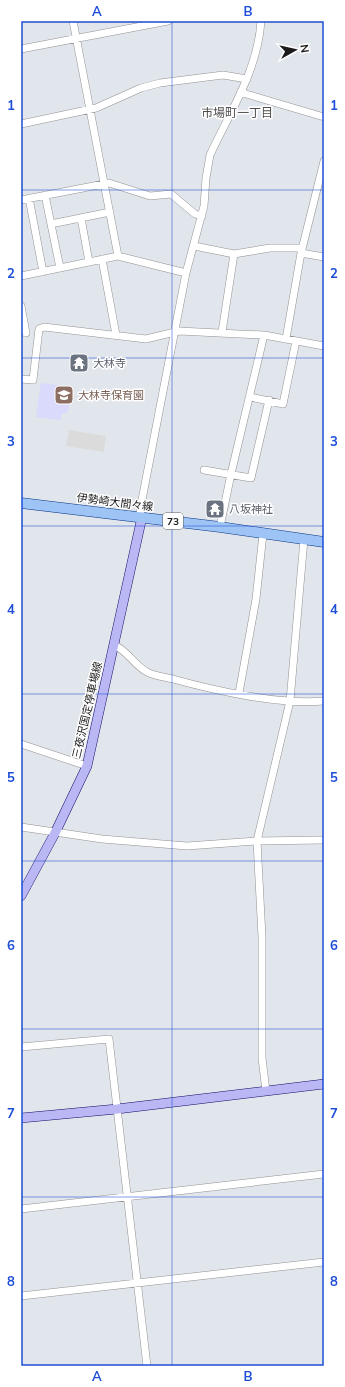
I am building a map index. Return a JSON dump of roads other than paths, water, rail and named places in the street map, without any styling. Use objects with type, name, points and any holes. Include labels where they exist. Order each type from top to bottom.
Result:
[{"type":"main road","name":"伊勢崎大間々線","points":[[21,503],[220,527],[324,542]]},
{"type":"main road","name":"三夜沢国定停車場線","points":[[21,896],[55,833],[86,766],[142,517]]},
{"type":"main road","points":[[21,1118],[117,1109],[324,1084]]},
{"type":"street","points":[[73,21],[118,256]]},
{"type":"street","points":[[21,49],[168,21]]},
{"type":"street","points":[[142,517],[140,515],[186,273],[202,216],[210,155],[247,79],[260,39],[261,21]]},
{"type":"street","points":[[21,124],[89,110],[141,88],[160,82],[215,75],[238,76],[247,79]]},
{"type":"street","points":[[241,91],[246,94],[324,117]]},
{"type":"street","points":[[286,339],[302,251],[324,161]]},
{"type":"street","points":[[21,200],[108,183],[150,196],[171,194],[196,214],[202,216]]},
{"type":"street","points":[[46,195],[60,268]]},
{"type":"street","points":[[29,198],[44,272]]},
{"type":"street","points":[[51,224],[110,212]]},
{"type":"street","points":[[81,218],[90,262]]},
{"type":"street","points":[[194,246],[234,254],[270,248],[302,251],[324,257]]},
{"type":"street","points":[[222,332],[234,254]]},
{"type":"street","points":[[21,276],[118,256],[186,273]]},
{"type":"street","points":[[102,259],[116,335]]},
{"type":"street","points":[[21,306],[26,333]]},
{"type":"street","points":[[21,379],[33,380],[40,328],[146,339],[176,332],[222,332],[264,335],[324,346]]},
{"type":"street","points":[[220,527],[264,335]]},
{"type":"street","points":[[250,397],[283,404],[296,341]]},
{"type":"street","points":[[204,470],[251,478],[269,400]]},
{"type":"street","points":[[239,693],[256,599],[263,534]]},
{"type":"street","points":[[266,1091],[262,1058],[262,937],[258,841],[290,701],[304,539]]},
{"type":"street","points":[[114,646],[127,653],[148,673],[208,688],[239,693],[290,701],[324,701]]},
{"type":"street","points":[[21,744],[86,766]]},
{"type":"street","points":[[21,827],[55,833],[187,846],[258,841],[324,840]]},
{"type":"street","points":[[21,1047],[108,1039],[147,1366]]},
{"type":"street","points":[[21,1210],[324,1174]]},
{"type":"street","points":[[21,1296],[324,1262]]},
{"type":"place","name":"大林寺","points":[[79,363]]},
{"type":"place","name":"大林寺保育園","points":[[64,395]]},
{"type":"place","name":"八坂神社","points":[[215,509]]},
{"type":"district","name":"市場町一丁目","points":[[237,113]]}]
